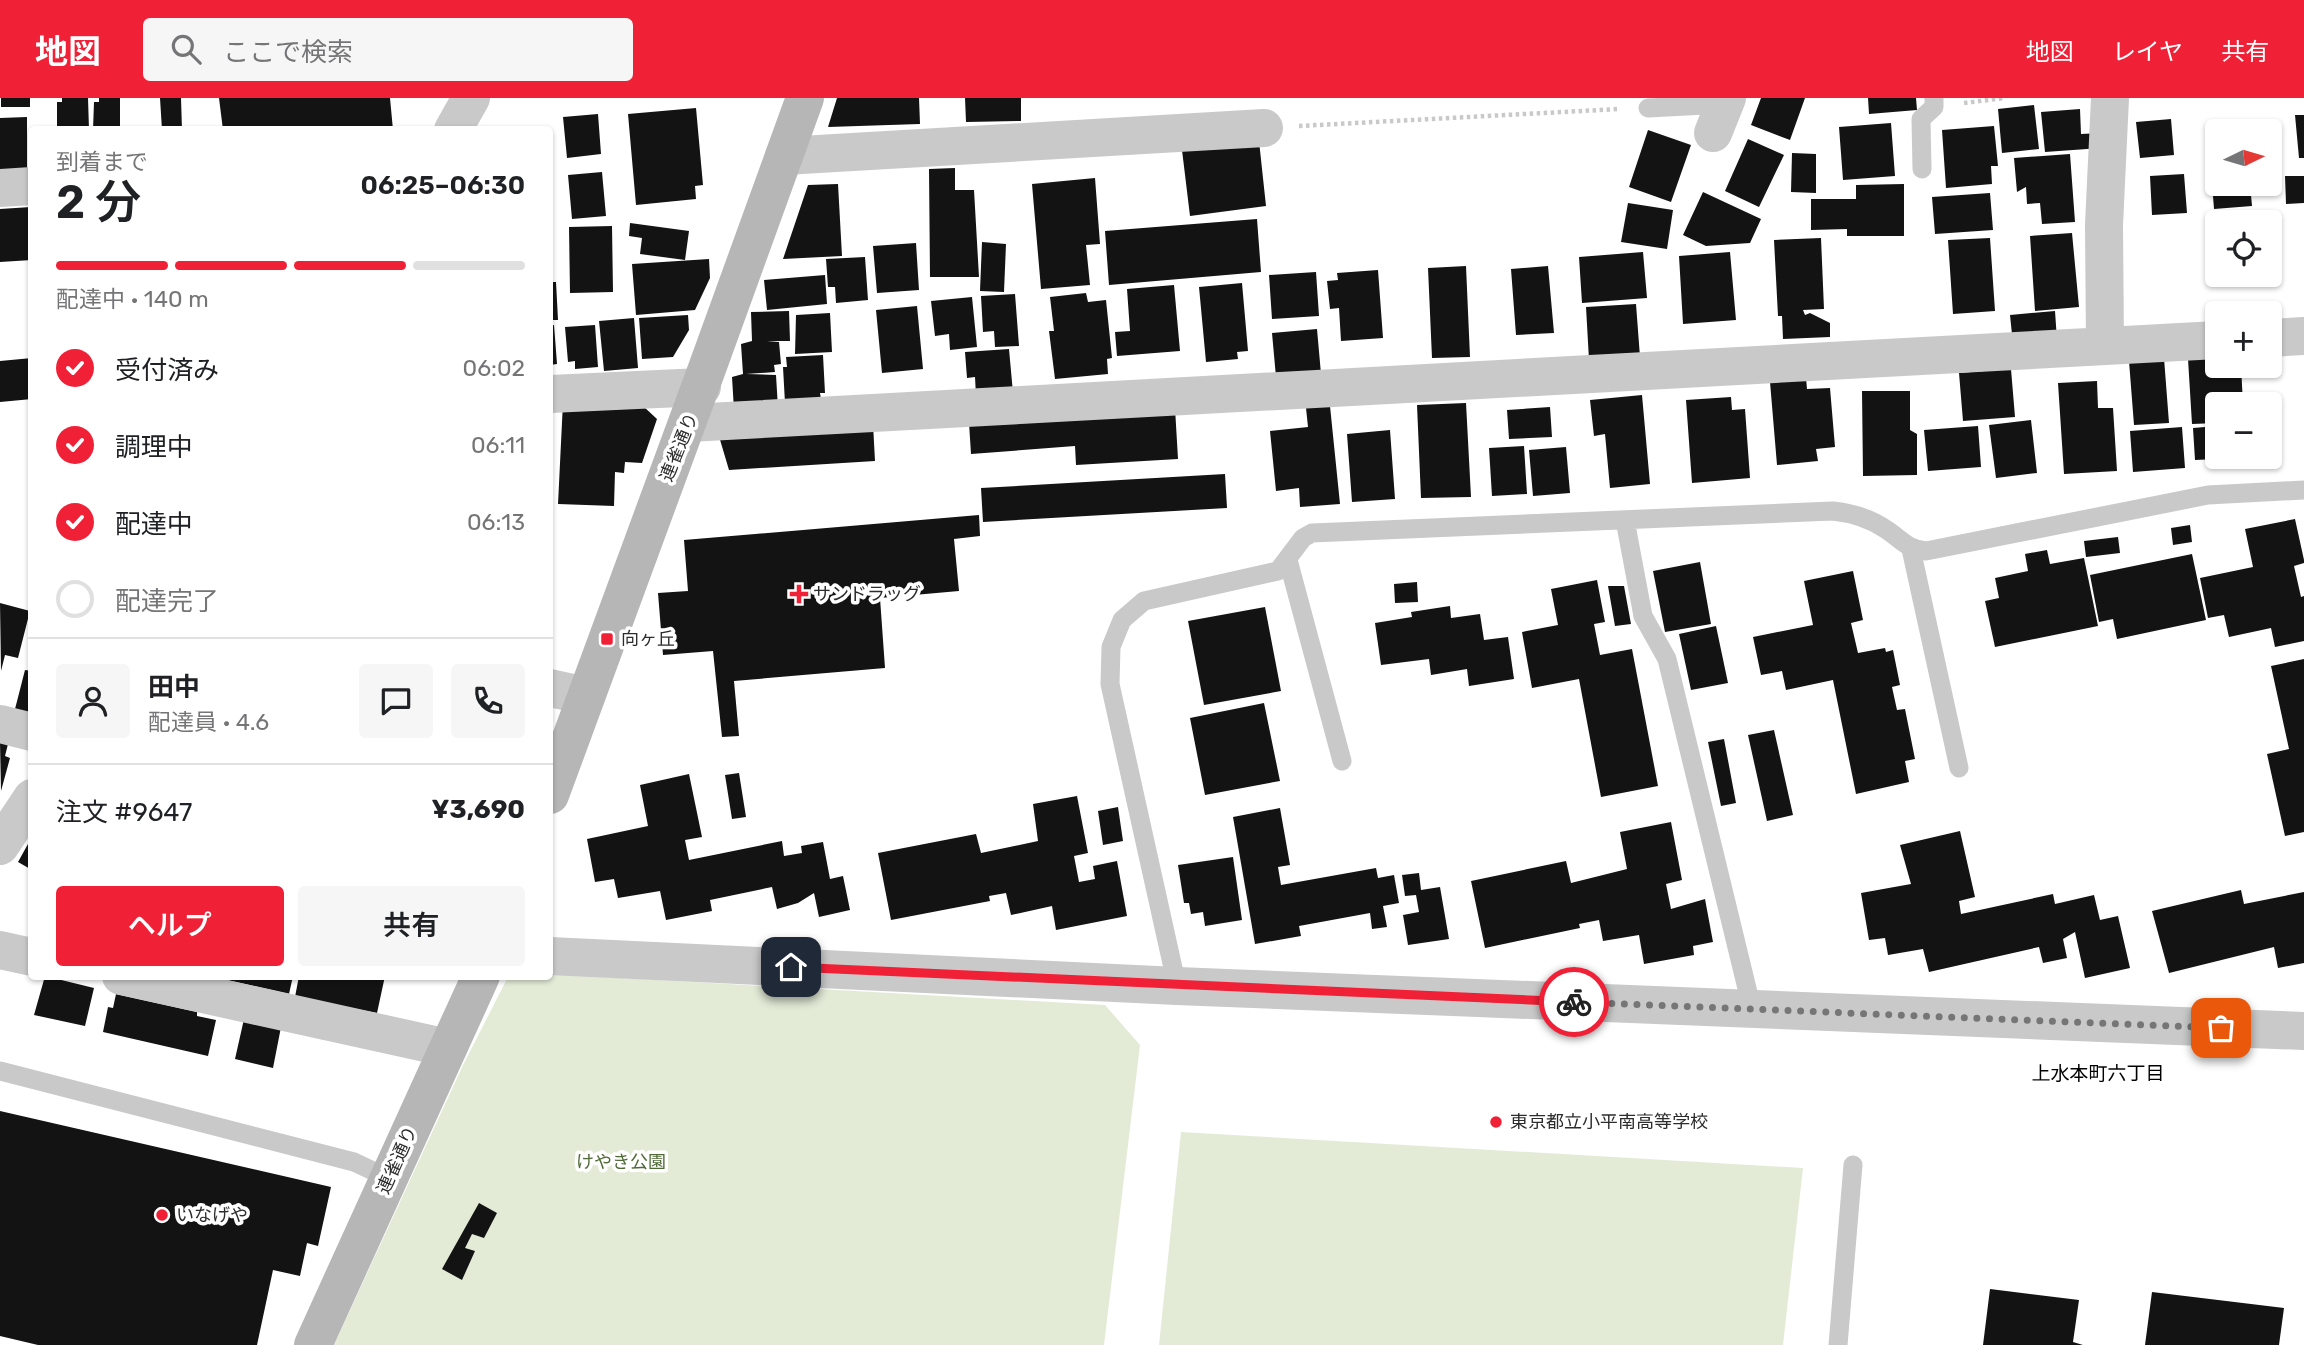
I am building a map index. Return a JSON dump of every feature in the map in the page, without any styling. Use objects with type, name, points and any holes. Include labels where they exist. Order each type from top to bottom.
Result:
[{"type":"main road","name":"連雀通り","points":[[553,787],[647,528],[689,423],[805,98]]},
{"type":"main road","name":"連雀通り","points":[[313,1345],[479,980]]},
{"type":"street","points":[[455,126],[471,98]]},
{"type":"street","points":[[2105,346],[2104,225],[2110,98]]},
{"type":"street","points":[[784,156],[1264,128]]},
{"type":"street","points":[[0,188],[28,186]]},
{"type":"street","points":[[2282,337],[2304,336]]},
{"type":"street","points":[[689,423],[2205,341]]},
{"type":"street","points":[[553,394],[702,387]]},
{"type":"street","points":[[553,689],[586,696]]},
{"type":"street","points":[[0,724],[28,731]]},
{"type":"street","points":[[0,846],[28,804]]},
{"type":"street","points":[[0,950],[28,956]]},
{"type":"street","points":[[553,956],[1178,986],[2304,1031]]},
{"type":"street","points":[[139,980],[448,1048]]},
{"type":"lane","points":[[1922,169],[1921,119],[1934,102]]},
{"type":"lane","points":[[1648,108],[1722,112]]},
{"type":"lane","points":[[1178,986],[1110,684],[1111,647],[1122,620],[1144,601],[1278,571],[1303,538],[1312,533],[1833,511],[1855,514],[1887,530],[1911,549],[1926,551],[2208,495],[2304,490]]},
{"type":"lane","points":[[1625,520],[1643,615],[1667,659],[1752,1009]]},
{"type":"lane","points":[[1911,549],[1959,768]]},
{"type":"lane","points":[[1288,559],[1342,761]]},
{"type":"lane","points":[[6,1072],[354,1162],[388,1178]]},
{"type":"lane","points":[[1838,1345],[1853,1165]]},
{"type":"path","points":[[1934,102],[2004,98]]},
{"type":"path","points":[[1264,128],[1648,108]]},
{"type":"green space","name":"けやき公園","points":[[553,974],[1105,1005],[1140,1045],[1104,1345],[334,1345],[464,1063],[506,980],[553,980]]},
{"type":"green space","points":[[1181,1132],[1803,1168],[1783,1345],[1159,1345]]},
{"type":"building","points":[[1,98],[30,98],[30,107],[1,107]]},
{"type":"building","points":[[62,98],[88,98],[89,126],[57,126],[57,102],[62,102]]},
{"type":"building","points":[[99,98],[120,98],[120,126],[93,126],[94,102],[99,102]]},
{"type":"building","points":[[160,98],[181,98],[182,126],[162,126]]},
{"type":"building","points":[[219,98],[390,98],[393,126],[222,126]]},
{"type":"building","points":[[837,98],[919,98],[920,124],[828,127]]},
{"type":"building","points":[[965,98],[1021,98],[1021,121],[966,122]]},
{"type":"building","points":[[1761,98],[1805,98],[1790,140],[1751,125]]},
{"type":"building","points":[[1868,98],[1916,98],[1917,110],[1869,114]]},
{"type":"building","points":[[2034,105],[2039,149],[2002,153],[1998,109]]},
{"type":"building","points":[[696,108],[703,185],[695,186],[696,199],[636,205],[628,114]]},
{"type":"building","points":[[2080,109],[2081,134],[2100,133],[2101,148],[2045,152],[2041,112]]},
{"type":"building","points":[[598,114],[601,154],[567,158],[563,117]]},
{"type":"building","points":[[2295,115],[2304,115],[2304,158],[2299,158]]},
{"type":"building","points":[[27,117],[27,169],[0,169],[0,118]]},
{"type":"building","points":[[2171,119],[2174,155],[2140,158],[2136,122]]},
{"type":"building","points":[[1891,123],[1895,176],[1843,180],[1839,127]]},
{"type":"building","points":[[1994,126],[1998,166],[1991,166],[1992,184],[1946,188],[1942,130]]},
{"type":"building","points":[[1648,130],[1691,145],[1671,202],[1629,187]]},
{"type":"building","points":[[1748,139],[1784,155],[1759,207],[1725,191]]},
{"type":"building","points":[[1259,141],[1266,206],[1190,216],[1182,150]]},
{"type":"building","points":[[1792,153],[1816,154],[1816,193],[1791,192]]},
{"type":"building","points":[[2070,154],[2075,222],[2042,224],[2040,203],[2027,204],[2026,187],[2017,192],[2014,158]]},
{"type":"building","points":[[955,168],[955,190],[974,190],[979,277],[930,277],[929,169]]},
{"type":"building","points":[[602,172],[606,216],[572,219],[568,175]]},
{"type":"building","points":[[2184,174],[2187,213],[2152,215],[2150,176]]},
{"type":"building","points":[[2285,176],[2304,176],[2304,203],[2286,204]]},
{"type":"building","points":[[1095,178],[1100,244],[1086,245],[1090,285],[1041,289],[1032,184]]},
{"type":"building","points":[[838,184],[842,256],[783,259],[808,185]]},
{"type":"building","points":[[1904,184],[1904,236],[1847,236],[1847,229],[1811,230],[1811,199],[1856,199],[1856,185]]},
{"type":"building","points":[[1703,192],[1761,219],[1750,243],[1706,246],[1683,235]]},
{"type":"building","points":[[1990,193],[1993,230],[1935,234],[1932,197]]},
{"type":"building","points":[[2213,196],[2251,196],[2252,206],[2214,209]]},
{"type":"building","points":[[1628,203],[1673,210],[1667,249],[1621,242]]},
{"type":"building","points":[[28,207],[28,260],[0,262],[0,209]]},
{"type":"building","points":[[1257,219],[1261,272],[1109,285],[1105,231]]},
{"type":"building","points":[[630,223],[689,231],[685,260],[640,254],[642,238],[629,236]]},
{"type":"building","points":[[612,226],[613,292],[570,293],[569,227]]},
{"type":"building","points":[[2072,233],[2079,307],[2035,311],[2030,236]]},
{"type":"building","points":[[1821,238],[1824,309],[1803,310],[1805,315],[1810,313],[1830,323],[1830,337],[1783,339],[1782,316],[1778,316],[1774,240]]},
{"type":"building","points":[[1990,238],[1995,311],[1953,314],[1948,240]]},
{"type":"building","points":[[982,242],[1006,244],[1004,292],[980,291]]},
{"type":"building","points":[[916,243],[919,290],[877,293],[873,246]]},
{"type":"building","points":[[1643,252],[1647,298],[1582,303],[1579,257]]},
{"type":"building","points":[[1730,252],[1736,320],[1683,324],[1679,256]]},
{"type":"building","points":[[865,257],[868,300],[836,303],[835,287],[828,287],[826,259]]},
{"type":"building","points":[[709,259],[710,278],[695,310],[636,315],[632,264]]},
{"type":"building","points":[[1466,266],[1470,357],[1432,358],[1428,268]]},
{"type":"building","points":[[1548,266],[1554,333],[1516,335],[1511,269]]},
{"type":"building","points":[[1378,270],[1383,338],[1341,341],[1339,308],[1330,309],[1327,281],[1338,280],[1337,273]]},
{"type":"building","points":[[1316,272],[1319,316],[1272,319],[1269,275]]},
{"type":"building","points":[[825,275],[827,304],[767,310],[764,280]]},
{"type":"building","points":[[553,282],[556,282],[558,320],[553,320]]},
{"type":"building","points":[[1242,283],[1248,351],[1237,352],[1238,359],[1206,362],[1199,287]]},
{"type":"building","points":[[1174,285],[1180,351],[1117,356],[1115,332],[1130,331],[1127,289]]},
{"type":"building","points":[[1086,293],[1088,302],[1106,300],[1112,358],[1107,359],[1108,374],[1055,379],[1049,331],[1054,331],[1050,297]]},
{"type":"building","points":[[1015,294],[1019,346],[995,347],[994,331],[983,332],[981,296]]},
{"type":"building","points":[[972,297],[977,347],[950,350],[949,334],[935,336],[931,301]]},
{"type":"building","points":[[1636,304],[1640,357],[1589,360],[1586,307]]},
{"type":"building","points":[[917,306],[923,369],[882,373],[876,310]]},
{"type":"building","points":[[789,311],[790,341],[767,341],[779,342],[781,364],[774,365],[775,372],[746,374],[776,375],[778,408],[734,410],[732,377],[743,374],[741,344],[752,341],[751,312]]},
{"type":"building","points":[[2055,311],[2057,340],[2013,344],[2010,315]]},
{"type":"building","points":[[830,313],[832,352],[795,354],[796,315]]},
{"type":"building","points":[[688,315],[689,330],[673,357],[642,359],[639,318]]},
{"type":"building","points":[[634,318],[638,368],[604,371],[599,321]]},
{"type":"building","points":[[553,325],[557,364],[553,365]]},
{"type":"building","points":[[595,325],[598,367],[575,369],[575,361],[568,362],[565,327]]},
{"type":"building","points":[[1317,329],[1321,374],[1276,377],[1272,333]]},
{"type":"building","points":[[1009,349],[1013,393],[976,396],[975,377],[967,378],[965,352]]},
{"type":"building","points":[[823,355],[825,393],[820,393],[821,399],[785,403],[783,367],[787,367],[786,357]]},
{"type":"building","points":[[28,358],[28,399],[0,402],[0,361]]},
{"type":"building","points":[[2164,358],[2169,423],[2134,425],[2129,361]]},
{"type":"building","points":[[2205,358],[2205,378],[2242,378],[2242,392],[2205,392],[2205,423],[2192,424],[2188,359]]},
{"type":"building","points":[[2011,369],[2015,417],[1963,421],[1959,373]]},
{"type":"building","points":[[1806,378],[1807,389],[1830,388],[1835,447],[1816,449],[1818,461],[1777,465],[1770,382]]},
{"type":"building","points":[[2097,381],[2098,408],[2113,408],[2117,471],[2064,474],[2058,383]]},
{"type":"building","points":[[1862,391],[1910,391],[1910,430],[1917,434],[1917,475],[1863,476]]},
{"type":"building","points":[[1642,395],[1650,484],[1610,488],[1605,434],[1594,436],[1590,400]]},
{"type":"building","points":[[1731,397],[1732,410],[1745,409],[1750,478],[1692,483],[1686,400]]},
{"type":"building","points":[[563,402],[643,406],[657,419],[642,463],[625,462],[624,473],[615,472],[614,506],[558,504]]},
{"type":"building","points":[[1466,403],[1471,497],[1421,498],[1417,405]]},
{"type":"building","points":[[1330,406],[1340,504],[1300,507],[1299,488],[1276,491],[1270,431],[1308,427],[1306,408]]},
{"type":"building","points":[[1550,407],[1552,437],[1509,439],[1507,410]]},
{"type":"building","points":[[1175,408],[1178,459],[1076,465],[1075,446],[971,454],[969,423]]},
{"type":"building","points":[[2031,420],[2037,473],[1996,478],[1989,425]]},
{"type":"building","points":[[873,424],[875,461],[729,470],[718,433]]},
{"type":"building","points":[[1978,426],[1981,467],[1928,471],[1924,430]]},
{"type":"building","points":[[2182,427],[2185,468],[2133,472],[2130,431]]},
{"type":"building","points":[[2205,427],[2205,460],[2195,460],[2193,428]]},
{"type":"building","points":[[1390,430],[1395,499],[1352,502],[1347,434]]},
{"type":"building","points":[[1524,446],[1527,494],[1492,496],[1489,448]]},
{"type":"building","points":[[1566,447],[1570,493],[1533,496],[1529,450]]},
{"type":"building","points":[[1225,474],[1227,508],[983,522],[981,488]]},
{"type":"building","points":[[979,515],[980,536],[954,539],[959,591],[880,598],[885,668],[734,681],[739,736],[722,737],[713,651],[663,655],[658,593],[688,591],[684,540]]},
{"type":"building","points":[[2295,519],[2304,560],[2304,563],[2294,566],[2301,597],[2304,596],[2304,641],[2275,647],[2271,628],[2229,637],[2224,615],[2208,618],[2200,578],[2253,567],[2245,529]]},
{"type":"building","points":[[2190,525],[2192,542],[2173,545],[2171,528]]},
{"type":"building","points":[[2118,537],[2120,553],[2086,557],[2084,541]]},
{"type":"building","points":[[2047,550],[2050,564],[2084,558],[2098,626],[1995,647],[1985,601],[1999,598],[1995,578],[2028,571],[2025,554]]},
{"type":"building","points":[[2192,554],[2206,620],[2117,639],[2113,619],[2099,622],[2090,575]]},
{"type":"building","points":[[1700,562],[1711,624],[1665,632],[1653,571]]},
{"type":"building","points":[[1853,571],[1863,620],[1851,623],[1858,653],[1885,648],[1886,652],[1893,650],[1900,685],[1892,687],[1897,710],[1905,709],[1915,759],[1905,761],[1909,782],[1856,794],[1833,680],[1786,690],[1782,671],[1761,675],[1753,637],[1813,625],[1804,581]]},
{"type":"building","points":[[1597,580],[1605,622],[1594,624],[1600,655],[1632,649],[1658,786],[1601,797],[1579,679],[1532,688],[1522,632],[1558,625],[1551,589]]},
{"type":"building","points":[[1417,582],[1418,602],[1395,603],[1394,584]]},
{"type":"building","points":[[1608,586],[1624,586],[1631,624],[1615,626]]},
{"type":"building","points":[[0,603],[28,610],[18,658],[5,655],[1,671]]},
{"type":"building","points":[[1450,606],[1451,618],[1480,614],[1484,640],[1508,637],[1514,679],[1469,686],[1467,669],[1431,675],[1429,659],[1381,665],[1375,623],[1412,617],[1411,612]]},
{"type":"building","points":[[1265,607],[1281,691],[1204,705],[1188,621]]},
{"type":"building","points":[[1716,626],[1728,683],[1691,690],[1679,634]]},
{"type":"building","points":[[2304,659],[2304,832],[2285,836],[2267,754],[2289,749],[2271,666]]},
{"type":"building","points":[[25,670],[28,670],[28,712],[15,709]]},
{"type":"building","points":[[1264,703],[1280,781],[1205,795],[1190,718]]},
{"type":"building","points":[[1774,730],[1793,815],[1767,821],[1748,735]]},
{"type":"building","points":[[1724,739],[1736,803],[1721,806],[1708,742]]},
{"type":"building","points":[[0,742],[8,744],[5,756],[10,758],[1,791]]},
{"type":"building","points":[[739,773],[746,817],[732,819],[725,775]]},
{"type":"building","points":[[689,774],[702,837],[685,840],[689,860],[782,841],[784,856],[802,853],[801,846],[823,842],[830,879],[843,876],[850,910],[819,917],[814,893],[798,903],[777,909],[772,887],[710,900],[712,911],[666,920],[660,891],[618,898],[614,879],[595,882],[587,839],[648,826],[640,785]]},
{"type":"building","points":[[1077,796],[1088,853],[1074,856],[1079,882],[1095,879],[1093,866],[1117,861],[1127,916],[1056,930],[1052,906],[1011,915],[1006,893],[989,896],[990,901],[891,920],[878,853],[976,834],[981,853],[1038,841],[1033,804]]},
{"type":"building","points":[[1118,807],[1123,841],[1103,845],[1098,811]]},
{"type":"building","points":[[1280,808],[1290,865],[1278,867],[1281,885],[1376,868],[1378,878],[1394,875],[1399,903],[1383,906],[1387,927],[1372,929],[1370,913],[1299,926],[1301,936],[1255,944],[1233,817]]},
{"type":"building","points":[[1671,822],[1682,880],[1666,884],[1671,909],[1705,899],[1713,942],[1693,946],[1694,955],[1644,964],[1639,935],[1603,941],[1599,920],[1579,924],[1580,928],[1485,948],[1471,881],[1566,861],[1571,883],[1627,869],[1620,832]]},
{"type":"building","points":[[1960,831],[1975,897],[1959,901],[1961,914],[2053,894],[2055,904],[2094,895],[2100,920],[2118,916],[2130,968],[2085,978],[2075,932],[2063,939],[2067,958],[2043,963],[2039,947],[1929,972],[1923,949],[1888,955],[1885,938],[1869,940],[1861,893],[1911,884],[1900,845]]},
{"type":"building","points":[[28,844],[28,868],[18,862]]},
{"type":"building","points":[[1233,857],[1242,920],[1205,926],[1203,912],[1191,914],[1189,903],[1184,903],[1178,865]]},
{"type":"building","points":[[1419,873],[1421,890],[1440,887],[1449,939],[1408,945],[1403,915],[1419,912],[1416,895],[1405,896],[1402,875]]},
{"type":"building","points":[[2241,890],[2244,904],[2304,892],[2304,963],[2278,968],[2274,947],[2169,973],[2152,911]]},
{"type":"building","points":[[44,980],[61,980],[94,988],[85,1026],[34,1015]]},
{"type":"building","points":[[227,980],[292,980],[289,994]]},
{"type":"building","points":[[298,980],[384,980],[377,1013],[295,997]]},
{"type":"building","points":[[116,994],[197,1012],[197,1016],[216,1020],[208,1056],[103,1032],[108,1007],[113,1008]]},
{"type":"building","points":[[244,1019],[281,1027],[273,1068],[235,1059]]},
{"type":"building","name":"いなげや","points":[[0,1111],[331,1187],[318,1246],[307,1243],[300,1276],[273,1270],[257,1345],[38,1345],[0,1336]]},
{"type":"building","points":[[479,1203],[497,1213],[484,1238],[472,1234],[465,1248],[475,1251],[462,1280],[442,1269]]},
{"type":"building","points":[[1990,1289],[2079,1300],[2073,1342],[2083,1345],[1983,1345]]},
{"type":"building","points":[[2152,1292],[2284,1308],[2279,1345],[2145,1345]]},
{"type":"way so far","points":[[1574,1002],[2221,1028]]},
{"type":"place","name":"サンドラッグ","points":[[799,594]]},
{"type":"place","name":"向ヶ丘","points":[[607,639]]},
{"type":"place","name":"東京都立小平南高等学校","points":[[1496,1122]]},
{"type":"place","name":"いなげや","points":[[162,1215]]},
{"type":"district","name":"上水本町六丁目","points":[[2098,1073]]},
{"type":"route","points":[[791,967],[1574,1002]]}]
